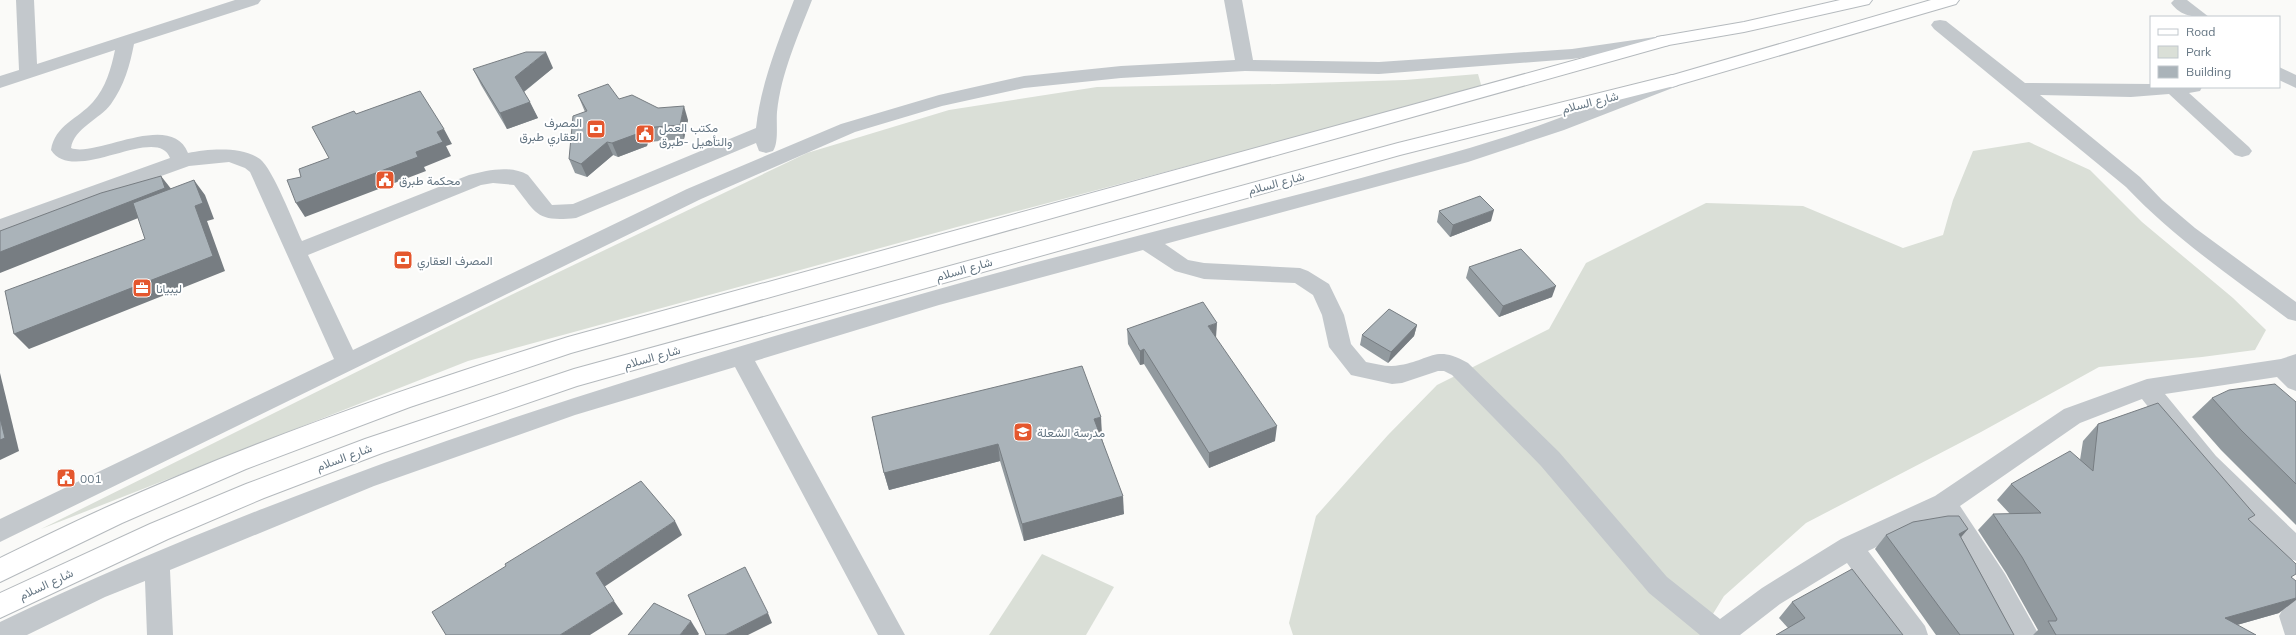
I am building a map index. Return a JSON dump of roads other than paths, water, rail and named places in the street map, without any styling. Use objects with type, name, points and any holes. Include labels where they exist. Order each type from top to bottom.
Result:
[{"type":"main road","name":"شارع السلام","points":[[0,606],[150,536],[254,491],[444,421],[574,378],[1398,149],[1672,81],[1950,0]]},
{"type":"main road","points":[[0,571],[129,508],[239,462],[445,385],[568,345],[1662,41],[1744,27],[1859,1]]},
{"type":"street","points":[[25,0],[28,73]]},
{"type":"street","points":[[0,82],[252,0]]},
{"type":"street","points":[[766,162],[765,132],[777,72],[803,0]]},
{"type":"street","points":[[1233,0],[1246,65]]},
{"type":"street","points":[[2180,3],[2199,16]]},
{"type":"street","points":[[1940,26],[2022,89],[2133,182],[2155,205],[2188,233],[2296,313]]},
{"type":"street","points":[[0,531],[694,194],[848,128],[939,102],[1024,82],[1121,72],[1246,65],[1379,68],[1479,62],[1572,54],[1662,41]]},
{"type":"street","points":[[126,42],[119,72],[109,93],[98,108],[67,134],[61,142],[61,150],[67,155],[79,156],[153,141],[166,142],[175,146],[181,153],[181,161]]},
{"type":"street","points":[[2280,73],[2296,82]]},
{"type":"street","points":[[0,635],[96,589],[364,479],[571,407],[740,355],[939,297],[1147,242],[1496,146],[1602,110],[1672,81]]},
{"type":"street","points":[[2022,89],[2131,91],[2173,88],[2242,151]]},
{"type":"street","points":[[296,252],[476,180],[493,176],[509,176],[522,180],[545,210],[556,213],[576,211],[765,132]]},
{"type":"street","points":[[0,227],[181,161],[216,155],[230,156],[252,163],[258,169],[347,362]]},
{"type":"street","points":[[1147,242],[1182,266],[1204,271],[1300,276],[1321,290],[1333,315],[1340,347],[1359,369],[1401,374],[1437,361],[1451,362],[1550,459],[1658,585],[1719,635],[1771,596],[1850,547],[1944,503],[2072,416],[2147,388],[2291,371]]},
{"type":"street","points":[[740,355],[892,635]]},
{"type":"street","points":[[2147,388],[2182,434],[2207,463],[2296,550]]},
{"type":"street","points":[[1944,503],[1996,582],[2026,635]]},
{"type":"street","points":[[1850,547],[1915,635]]},
{"type":"street","points":[[157,564],[160,635]]},
{"type":"street","points":[[2296,609],[2292,616],[2296,629]]},
{"type":"place","name":"المصرف العقاري طبرق","points":[[596,129]]},
{"type":"place","name":"مكتب العمل والتأهيل -طبرق","points":[[645,134]]},
{"type":"place","name":"محكمة طبرق","points":[[385,180]]},
{"type":"place","name":"المصرف العقاري","points":[[403,260]]},
{"type":"place","name":"ليبيانا","points":[[142,288]]},
{"type":"place","name":"مدرسة الشعلة","points":[[1023,432]]},
{"type":"place","name":"001","points":[[66,478]]}]
